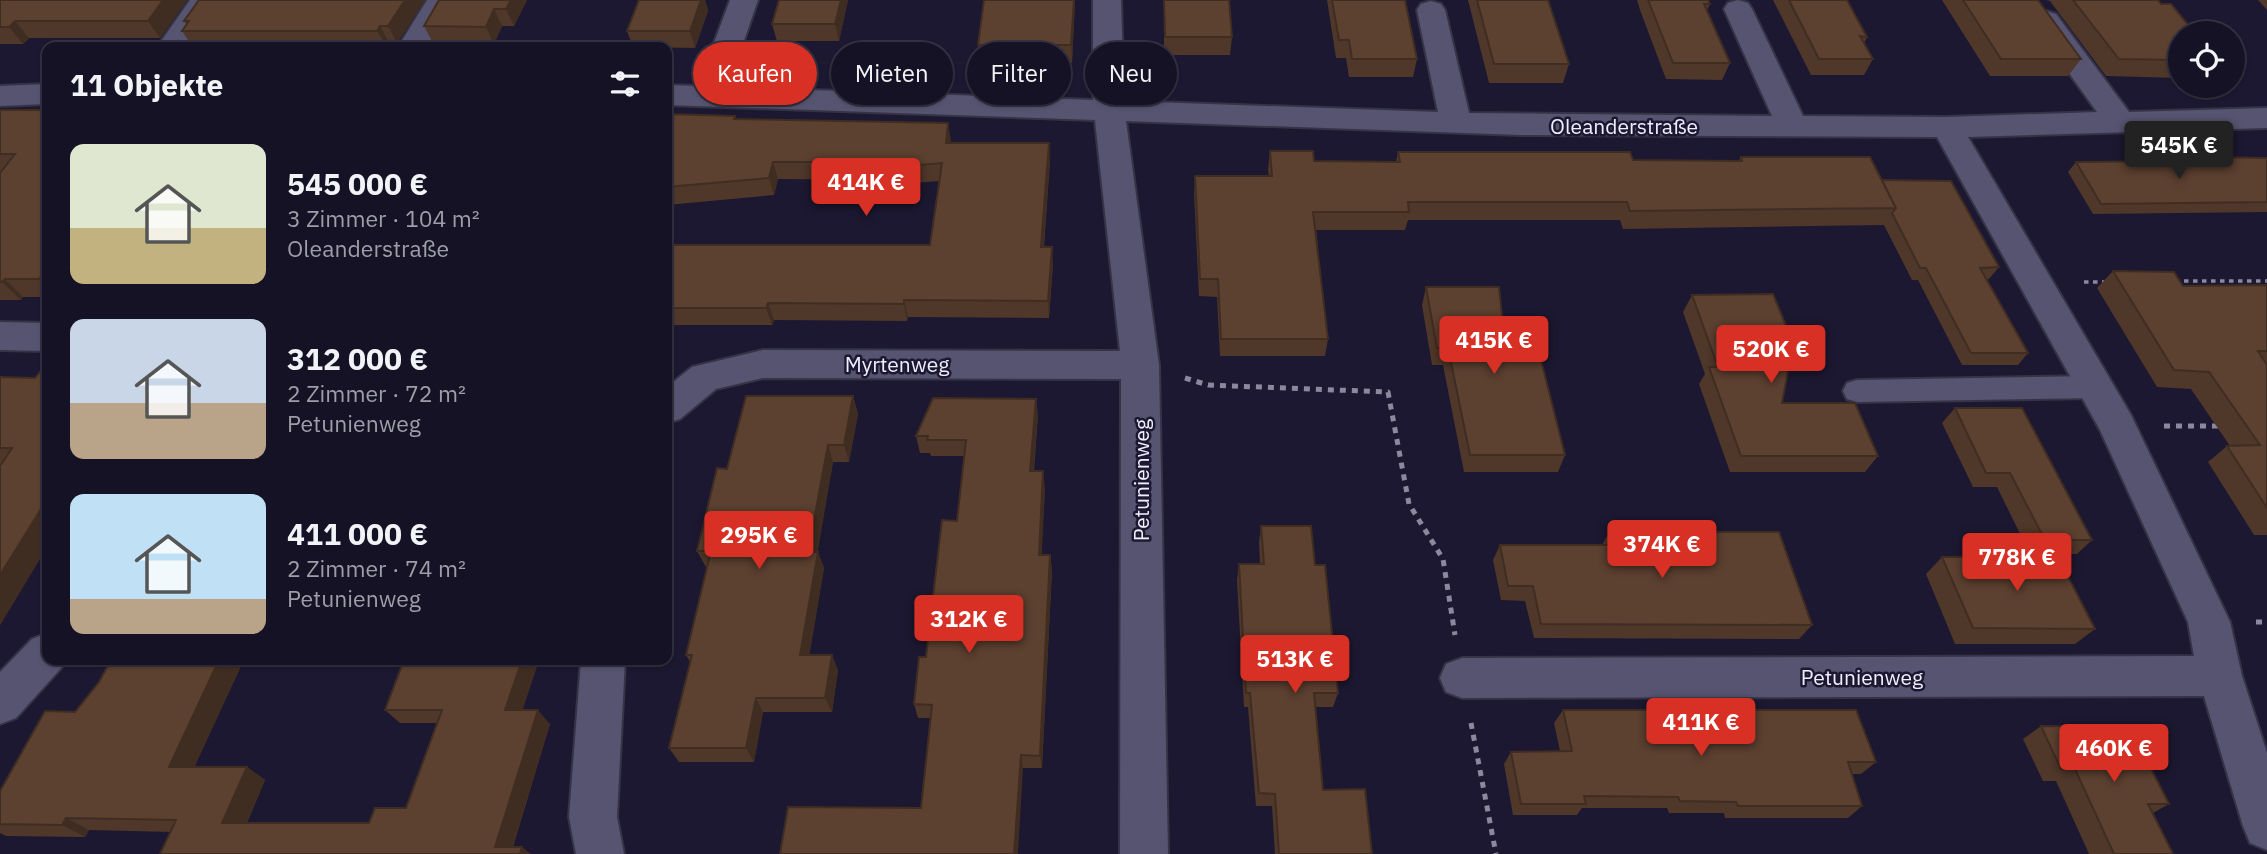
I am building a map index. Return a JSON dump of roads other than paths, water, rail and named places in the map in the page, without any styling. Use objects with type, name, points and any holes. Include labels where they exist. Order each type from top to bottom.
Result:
[{"type":"street","points":[[176,42],[205,0]]},
{"type":"street","points":[[416,42],[441,0]]},
{"type":"street","points":[[729,42],[744,0]]},
{"type":"street","points":[[1107,0],[1109,109]]},
{"type":"street","points":[[1738,9],[1793,126]]},
{"type":"street","points":[[2038,9],[2119,121]]},
{"type":"street","points":[[1431,10],[1456,123]]},
{"type":"street","points":[[0,96],[42,94]]},
{"type":"street","name":"Oleanderstraße","points":[[672,94],[693,95]]},
{"type":"street","name":"Oleanderstraße","points":[[817,99],[1456,123],[1947,127],[2267,118]]},
{"type":"street","name":"Petunienweg","points":[[1109,109],[1140,365],[1144,854]]},
{"type":"street","points":[[1947,127],[2117,426],[2209,622],[2220,676],[2267,825]]},
{"type":"street","points":[[0,336],[42,337]]},
{"type":"street","name":"Myrtenweg","points":[[672,404],[705,377],[763,364],[1140,365]]},
{"type":"street","points":[[0,703],[42,658]]},
{"type":"street","points":[[600,854],[593,817],[603,665]]},
{"type":"street","name":"Petunienweg","points":[[1462,678],[2220,676]]},
{"type":"lane","points":[[1857,391],[2095,387]]}]
